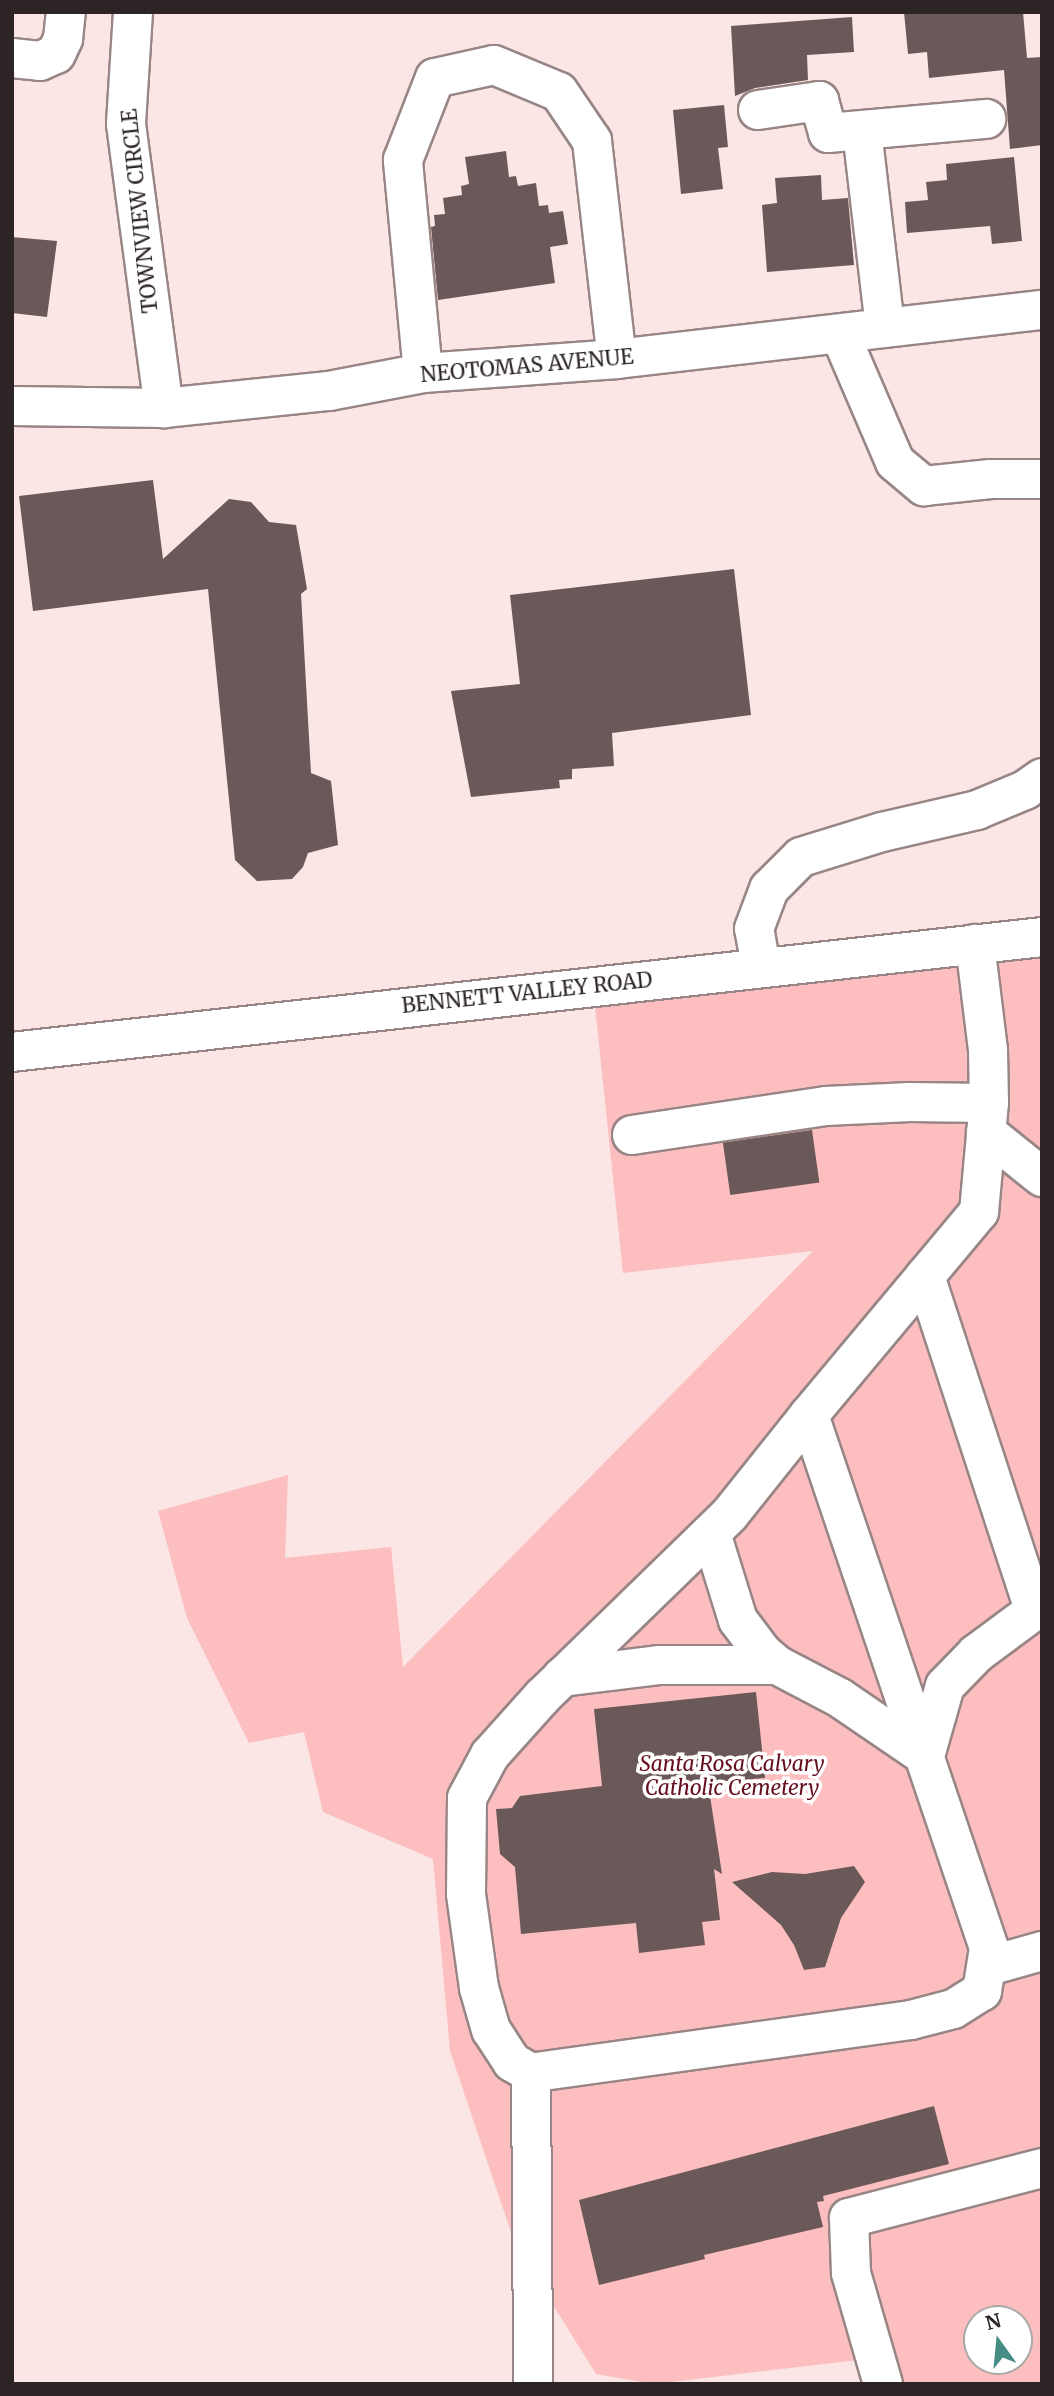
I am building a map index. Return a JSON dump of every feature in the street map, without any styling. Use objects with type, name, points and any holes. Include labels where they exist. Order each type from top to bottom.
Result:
[{"type":"street","points":[[12,58],[40,61],[56,54],[63,39],[66,12]]},
{"type":"street","name":"TOWNVIEW CIRCLE","points":[[133,12],[126,124],[164,408]]},
{"type":"street","points":[[423,373],[403,160],[435,78],[494,65],[559,92],[592,141],[617,359]]},
{"type":"street","points":[[758,110],[819,101],[828,133],[986,120]]},
{"type":"street","points":[[862,131],[885,326]]},
{"type":"street","name":"NEOTOMAS AVENUE","points":[[12,406],[164,408],[328,391],[423,373],[617,359],[1042,310]]},
{"type":"street","points":[[840,334],[895,462],[923,486],[991,479],[1042,479]]},
{"type":"street","points":[[761,967],[754,929],[769,889],[801,857],[881,832],[977,810],[1025,790],[1042,778]]},
{"type":"street","name":"BENNETT VALLEY ROAD","points":[[12,1052],[1042,937]]},
{"type":"street","points":[[809,1415],[989,1948],[989,1966],[982,1991],[953,2010],[911,2020],[531,2073],[512,2062],[491,2030],[479,1988],[466,1894],[467,1798],[490,1755],[562,1677],[730,1514],[809,1415],[979,1212],[987,1118],[988,1050],[975,944]]},
{"type":"street","points":[[632,1135],[826,1106],[910,1102],[987,1118],[1042,1177]]},
{"type":"street","points":[[925,1276],[1038,1607],[975,1654],[945,1686],[925,1756]]},
{"type":"street","points":[[711,1533],[738,1620],[762,1653],[777,1665],[840,1698],[925,1756]]},
{"type":"street","points":[[562,1677],[660,1665],[777,1665]]},
{"type":"street","points":[[989,1966],[1042,1951]]},
{"type":"street","points":[[531,2073],[533,2384]]},
{"type":"street","points":[[883,2384],[852,2273],[849,2218],[1042,2168]]},
{"type":"green space","name":"Santa Rosa Calvary Catholic Cemetery","points":[[1042,957],[1042,2384],[866,2384],[858,2360],[654,2384],[596,2374],[515,2244],[450,2051],[433,1859],[323,1812],[304,1732],[249,1743],[187,1618],[158,1511],[288,1475],[285,1558],[391,1547],[403,1667],[813,1251],[623,1273],[595,1006]]},
{"type":"building","points":[[904,12],[1023,12],[1027,58],[1042,57],[1042,145],[1010,149],[1004,70],[929,78],[927,52],[908,54]]},
{"type":"building","points":[[852,17],[854,52],[807,55],[808,80],[755,88],[735,96],[731,26]]},
{"type":"building","points":[[724,105],[728,147],[718,148],[723,189],[681,194],[673,110]]},
{"type":"building","points":[[506,151],[509,177],[516,176],[518,186],[536,183],[539,206],[548,205],[549,213],[563,211],[568,244],[550,247],[555,283],[438,300],[431,227],[435,226],[434,215],[445,214],[443,198],[462,195],[461,186],[469,184],[465,157]]},
{"type":"building","points":[[1014,157],[1022,241],[992,244],[990,226],[907,233],[905,202],[928,200],[926,182],[947,180],[946,164]]},
{"type":"building","points":[[821,175],[822,200],[848,198],[854,265],[767,272],[762,205],[777,203],[775,178]]},
{"type":"building","points":[[12,237],[57,241],[47,317],[12,313]]},
{"type":"building","points":[[153,480],[163,559],[229,499],[251,502],[269,522],[296,525],[307,589],[301,594],[311,773],[331,781],[338,845],[308,853],[303,867],[292,879],[257,881],[235,860],[208,589],[33,611],[19,496]]},
{"type":"building","points":[[734,569],[751,715],[612,733],[614,766],[572,769],[572,779],[559,780],[560,788],[471,797],[451,691],[520,684],[510,595]]},
{"type":"building","points":[[812,1130],[819,1182],[730,1195],[723,1143]]},
{"type":"building","points":[[756,1692],[765,1778],[708,1783],[722,1874],[714,1869],[720,1920],[702,1922],[705,1945],[639,1953],[636,1923],[521,1934],[515,1867],[500,1854],[496,1809],[512,1808],[520,1796],[602,1786],[594,1709]]},
{"type":"building","points":[[854,1866],[865,1882],[841,1918],[825,1967],[804,1970],[794,1945],[781,1925],[732,1882],[772,1872],[805,1874]]},
{"type":"building","points":[[934,2106],[949,2164],[823,2196],[824,2201],[817,2202],[823,2227],[704,2255],[705,2259],[599,2285],[579,2200]]}]
